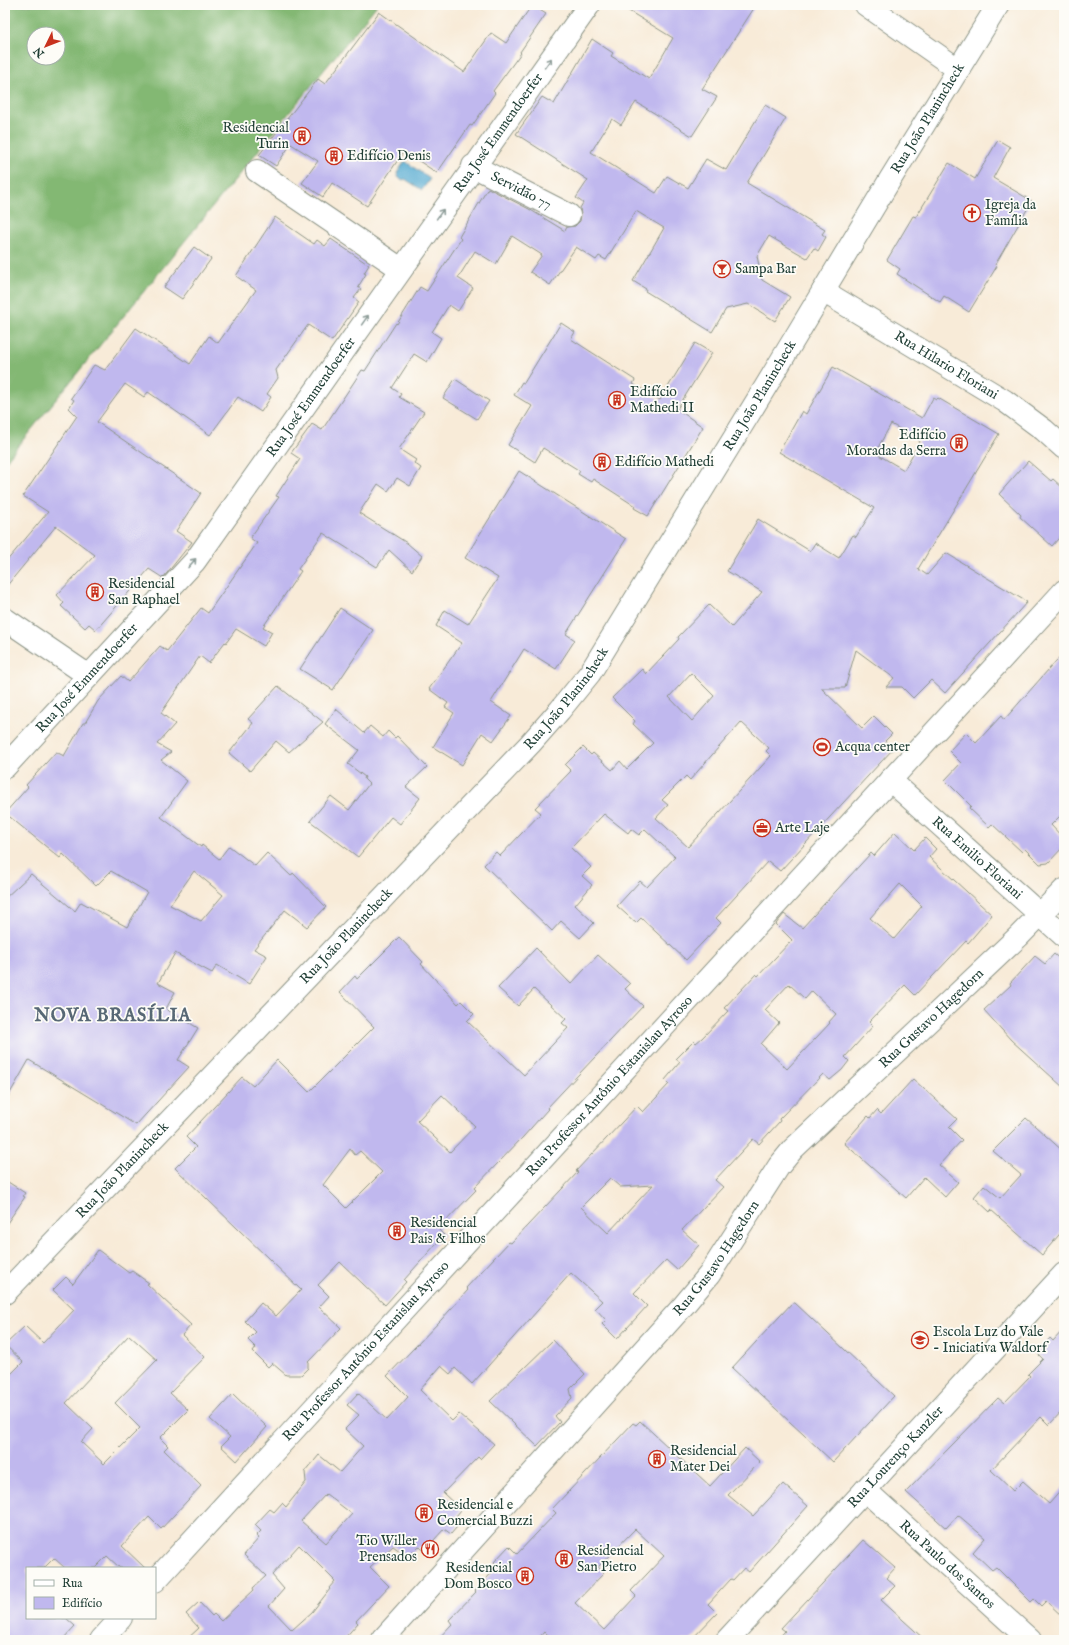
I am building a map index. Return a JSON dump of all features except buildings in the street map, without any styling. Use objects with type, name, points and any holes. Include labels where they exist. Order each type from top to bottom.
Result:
[{"type":"street","name":"Rua José Emmendoerfer","points":[[5,767],[195,561],[473,166],[589,5]]},
{"type":"street","points":[[866,5],[958,70]]},
{"type":"street","name":"Rua João Planincheck","points":[[5,1293],[560,710],[590,673],[998,5]]},
{"type":"street","name":"Servidão 77","points":[[473,166],[570,215]]},
{"type":"street","points":[[257,171],[401,269]]},
{"type":"street","name":"Rua Hilario Floriani","points":[[823,291],[1005,401],[1044,430],[1064,448]]},
{"type":"street","name":"Rua Professor Antônio Estanislau Ayroso","points":[[156,1580],[1064,591]]},
{"type":"street","points":[[5,619],[89,676]]},
{"type":"street","name":"Rua Emilio Floriani","points":[[890,780],[1064,936]]},
{"type":"street","name":"Rua Gustavo Hagedorn","points":[[382,1640],[684,1305],[709,1275],[779,1166],[793,1149],[1040,915],[1064,890]]},
{"type":"street","name":"Rua Lourenço Kanzler","points":[[727,1640],[1064,1274]]},
{"type":"street","name":"Rua Paulo dos Santos","points":[[865,1490],[1030,1640]]},
{"type":"street","points":[[101,1640],[120,1619]]},
{"type":"green space","points":[[5,5],[377,5],[5,462]]},
{"type":"water","points":[[405,161],[430,179],[422,190],[405,179],[403,180],[398,177],[397,173]]},
{"type":"place","name":"Residencial Turin","points":[[302,136]]},
{"type":"place","name":"Edifício Denis","points":[[334,156]]},
{"type":"place","name":"Igreja da Família","points":[[972,213]]},
{"type":"place","name":"Sampa Bar","points":[[722,269]]},
{"type":"place","name":"Edifício Mathedi II","points":[[617,400]]},
{"type":"place","name":"Edifício Moradas da Serra","points":[[959,443]]},
{"type":"place","name":"Edifício Mathedi","points":[[602,462]]},
{"type":"place","name":"Residencial San Raphael","points":[[95,592]]},
{"type":"place","name":"Acqua center","points":[[822,747]]},
{"type":"place","name":"Arte Laje","points":[[762,828]]},
{"type":"place","name":"Residencial Pais & Filhos","points":[[397,1231]]},
{"type":"place","name":"Escola Luz do Vale - Iniciativa Waldorf","points":[[920,1340]]},
{"type":"place","name":"Residencial Mater Dei","points":[[657,1459]]},
{"type":"place","name":"Residencial e Comercial Buzzi","points":[[424,1513]]},
{"type":"place","name":"Tio Willer Prensados","points":[[430,1549]]},
{"type":"place","name":"Residencial San Pietro","points":[[564,1559]]},
{"type":"place","name":"Residencial Dom Bosco","points":[[525,1576]]},
{"type":"district","name":"NOVA BRASÍLIA","points":[[113,1016]]}]
